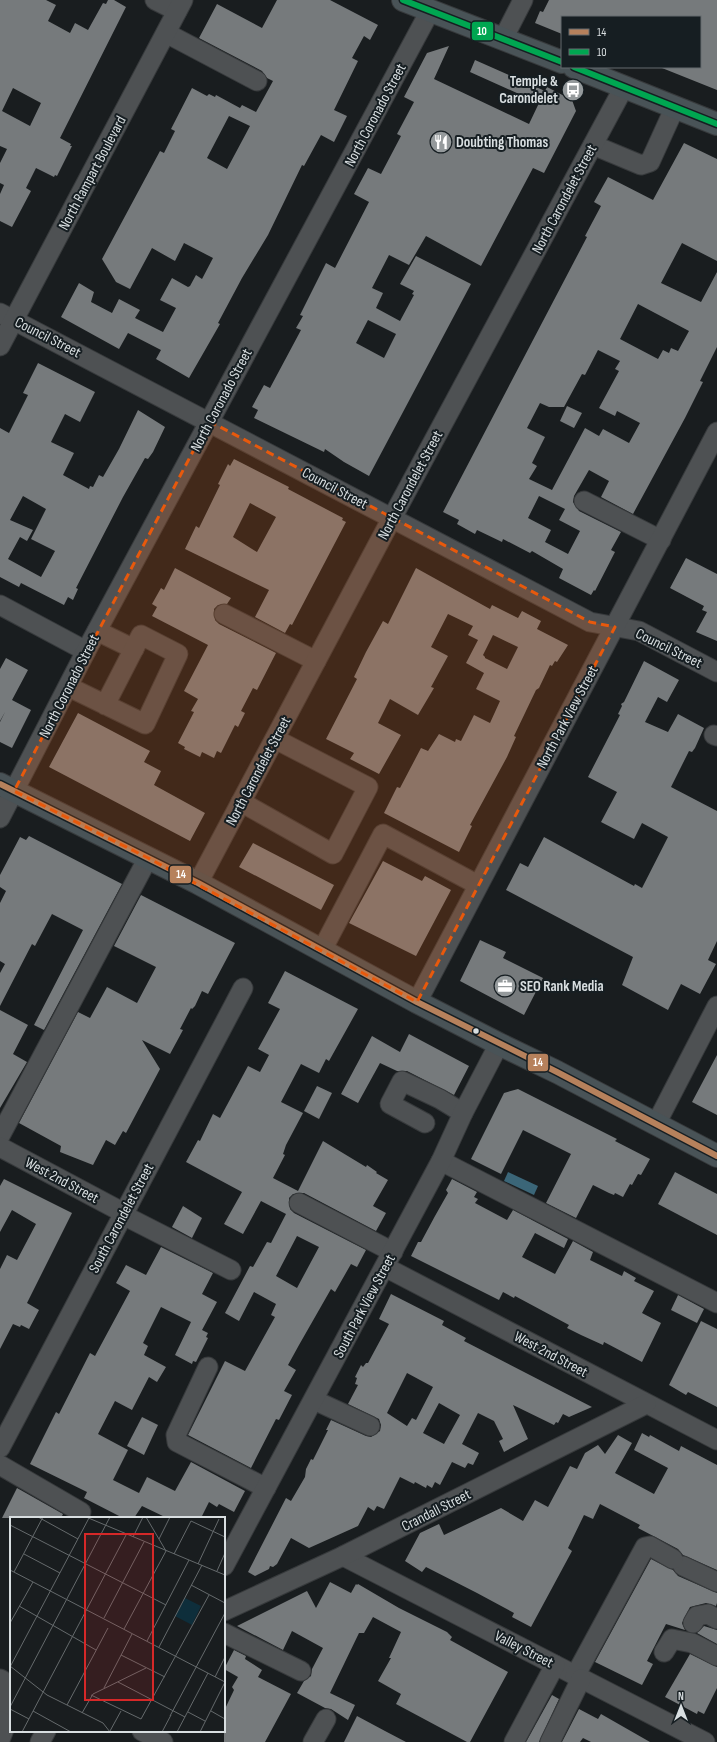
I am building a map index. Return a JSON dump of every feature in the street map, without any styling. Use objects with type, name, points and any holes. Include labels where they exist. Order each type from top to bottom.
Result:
[{"type":"main road","points":[[403,0],[561,62]]},
{"type":"main road","points":[[576,68],[717,124]]},
{"type":"main road","points":[[7,788],[148,858],[417,1002],[557,1072],[717,1156]]},
{"type":"street","points":[[155,0],[180,6]]},
{"type":"street","points":[[503,39],[523,0]]},
{"type":"street","name":"North Rampart Boulevard","points":[[0,346],[7,316],[180,6]]},
{"type":"street","name":"North Coronado Street","points":[[0,818],[7,788],[69,687],[86,651],[430,11]]},
{"type":"street","points":[[166,33],[257,81]]},
{"type":"street","name":"North Carondelet Street","points":[[198,884],[392,517],[624,87]]},
{"type":"street","points":[[593,144],[641,165],[650,162],[675,107]]},
{"type":"street","name":"Council Street","points":[[7,316],[590,622],[639,631],[717,672]]},
{"type":"street","name":"North Park View Street","points":[[417,1002],[717,432]]},
{"type":"street","points":[[584,501],[661,540]]},
{"type":"street","points":[[0,605],[86,651]]},
{"type":"street","points":[[224,614],[316,661]]},
{"type":"street","points":[[97,631],[134,649]]},
{"type":"street","points":[[69,687],[105,705],[145,724],[178,654],[141,635],[105,705]]},
{"type":"street","points":[[241,802],[333,854],[368,787],[274,739]]},
{"type":"street","points":[[322,950],[383,834],[478,886]]},
{"type":"street","points":[[1,1148],[148,858]]},
{"type":"street","name":"South Carondelet Street","points":[[0,1448],[243,988]]},
{"type":"street","points":[[656,1124],[717,1006]]},
{"type":"street","name":"South Park View Street","points":[[225,1564],[441,1161],[463,1113],[499,1044]]},
{"type":"street","points":[[425,1123],[390,1104],[402,1081],[440,1099],[463,1113]]},
{"type":"street","name":"West 2nd Street","points":[[1,1148],[231,1270]]},
{"type":"street","points":[[441,1161],[717,1303]]},
{"type":"street","name":"West 2nd Street","points":[[299,1203],[389,1259],[646,1404],[717,1440]]},
{"type":"street","points":[[208,1367],[176,1435],[177,1442],[266,1488]]},
{"type":"street","points":[[314,1400],[370,1426]]},
{"type":"street","name":"Crandall Street","points":[[225,1611],[343,1556],[646,1404]]},
{"type":"street","points":[[0,1465],[81,1512]]},
{"type":"street","points":[[550,1742],[578,1677],[645,1547],[650,1546],[717,1582]]},
{"type":"street","name":"Valley Street","points":[[343,1556],[705,1742]]},
{"type":"street","points":[[693,1623],[697,1616],[708,1614],[717,1619]]},
{"type":"street","points":[[225,1633],[301,1671]]},
{"type":"street","points":[[664,1652],[672,1640],[692,1643],[717,1656]]},
{"type":"street","points":[[514,1742],[554,1665]]},
{"type":"street","points":[[0,1679],[2,1680],[2,1728]]},
{"type":"street","points":[[313,1742],[326,1719]]},
{"type":"street","points":[[40,1742],[45,1732]]},
{"type":"street","points":[[144,1732],[163,1742]]},
{"type":"highlighted area","points":[[209,421],[590,622],[615,627],[417,1002],[148,858],[14,791]]},
{"type":"water","points":[[508,1172],[538,1186],[534,1195],[504,1181]]},
{"type":"building","points":[[0,0],[46,0],[56,5],[48,21],[70,33],[75,23],[88,30],[103,3],[106,4],[108,0],[114,0],[126,7],[60,138],[72,146],[57,176],[55,175],[54,177],[36,168],[26,188],[31,191],[12,227],[0,221],[0,194],[4,185],[0,183],[0,163],[7,149],[0,146]],"holes":[[[13,88],[41,103],[30,126],[2,111]]]},
{"type":"building","points":[[277,0],[330,0],[378,25],[370,40],[364,36],[352,58],[358,61],[334,110],[347,116],[334,142],[321,135],[304,166],[302,165],[268,235],[242,278],[218,323],[220,324],[189,378],[156,359],[161,350],[128,333],[119,349],[61,317],[79,283],[94,292],[91,302],[112,313],[119,299],[140,310],[135,318],[163,332],[176,308],[160,300],[172,278],[188,287],[196,275],[202,279],[213,258],[184,243],[175,261],[152,248],[130,289],[116,282],[102,259],[160,151],[164,153],[175,131],[171,129],[192,88],[207,96],[209,94],[215,97],[216,95],[240,108],[242,105],[256,112],[273,81],[267,78],[262,71],[199,38],[217,4],[262,28]],"holes":[[[229,116],[250,126],[227,169],[207,158]]]},
{"type":"building","points":[[549,0],[717,0],[717,90],[662,68],[701,68],[701,16],[561,16],[561,34],[535,23],[540,11],[543,12]]},
{"type":"building","points":[[449,46],[434,79],[529,124],[539,103],[470,72],[475,60],[545,91],[547,87],[572,100],[576,111],[544,173],[533,168],[481,266],[426,236],[409,265],[389,255],[372,288],[383,293],[376,308],[400,321],[414,295],[412,294],[414,291],[400,284],[416,256],[471,284],[369,476],[325,449],[324,452],[254,418],[258,410],[252,407],[264,385],[270,388],[301,330],[296,328],[303,316],[300,315],[326,263],[335,268],[369,202],[354,194],[368,168],[381,174],[401,136],[397,134],[414,102],[404,97],[427,53]],"holes":[[[368,320],[396,334],[384,358],[356,343]]]},
{"type":"building","points":[[684,143],[717,159],[717,261],[682,243],[661,283],[701,302],[717,272],[717,347],[700,381],[703,382],[685,418],[633,514],[601,497],[609,481],[589,470],[574,496],[573,502],[579,511],[621,532],[611,550],[615,552],[595,591],[594,590],[591,595],[559,578],[563,569],[532,551],[530,553],[503,539],[502,542],[477,530],[475,534],[457,524],[459,520],[443,512],[587,237],[585,236],[601,206],[594,202],[608,177],[653,200]],"holes":[[[638,304],[689,331],[678,351],[671,348],[669,353],[663,350],[658,359],[620,339]],[[598,350],[620,361],[615,369],[619,371],[599,408],[615,416],[617,411],[640,423],[629,443],[603,429],[599,436],[585,428],[552,490],[529,479],[537,466],[532,463],[545,437],[527,428],[540,403],[549,407],[564,407],[582,374],[585,375]],[[539,496],[565,509],[559,520],[580,531],[568,554],[545,542],[551,530],[528,518]]]},
{"type":"building","points":[[38,363],[95,392],[80,422],[65,414],[51,442],[74,453],[63,475],[89,489],[90,486],[93,487],[99,475],[103,477],[119,449],[138,410],[165,427],[153,452],[148,459],[145,458],[123,497],[76,588],[78,589],[73,600],[68,597],[64,605],[21,583],[19,587],[0,577],[0,428],[9,433],[28,395],[23,393]],"holes":[[[23,496],[46,509],[31,539],[55,551],[41,577],[8,559],[20,537],[27,541],[33,530],[10,520]]]},
{"type":"building","points":[[567,406],[582,413],[574,428],[560,421]]},
{"type":"building","points":[[234,459],[289,487],[288,489],[343,518],[342,520],[346,522],[292,625],[290,624],[285,633],[255,617],[269,590],[185,549],[196,526],[199,528],[220,485],[218,484],[228,464],[230,466]],"holes":[[[250,503],[276,517],[257,552],[233,537]]]},
{"type":"building","points":[[686,558],[717,574],[717,641],[696,632],[707,612],[702,610],[704,606],[670,588]]},
{"type":"building","points":[[175,568],[231,598],[227,604],[218,605],[214,609],[215,620],[219,624],[276,653],[257,690],[253,688],[241,711],[245,713],[238,727],[235,725],[221,753],[217,751],[214,758],[202,752],[200,757],[184,749],[185,747],[178,743],[194,712],[191,711],[198,699],[184,691],[208,645],[152,616],[157,607],[152,604],[161,588],[164,590]]},
{"type":"building","points":[[416,568],[490,609],[492,605],[518,618],[522,611],[541,621],[537,629],[568,645],[557,662],[555,661],[552,666],[550,665],[539,688],[536,690],[514,736],[516,737],[507,757],[470,825],[472,826],[459,852],[384,813],[397,787],[400,788],[421,748],[428,751],[439,734],[455,742],[456,739],[461,741],[474,715],[490,723],[500,701],[476,689],[484,673],[466,663],[478,640],[468,635],[473,626],[448,614],[431,647],[448,656],[431,687],[434,688],[418,715],[390,699],[378,723],[401,735],[379,774],[350,759],[354,753],[326,739],[357,679],[354,677],[366,652],[383,621],[388,624]],"holes":[[[493,635],[518,647],[507,669],[485,658],[483,655]]]},
{"type":"building","points":[[6,658],[28,670],[12,700],[31,710],[12,748],[0,742],[0,722],[5,712],[0,721],[0,669]]},
{"type":"building","points":[[644,661],[679,680],[667,702],[658,697],[645,722],[668,732],[678,714],[704,728],[695,748],[692,752],[689,751],[671,787],[717,811],[717,941],[708,960],[716,964],[700,994],[681,984],[668,1010],[622,985],[633,957],[506,890],[520,863],[528,867],[544,837],[634,886],[635,884],[642,888],[668,837],[642,823],[634,839],[601,822],[617,792],[588,777],[620,715],[618,714],[622,706],[621,704],[624,702]]},
{"type":"building","points":[[78,713],[150,751],[144,762],[161,771],[154,785],[205,813],[190,841],[49,767]]},
{"type":"building","points":[[29,836],[122,884],[44,1030],[34,1025],[83,930],[52,914],[35,946],[32,944],[0,1006],[0,973],[5,964],[0,961],[0,903],[6,891],[0,887],[0,875],[20,837],[26,840]]},
{"type":"building","points":[[253,843],[334,885],[321,910],[239,867]]},
{"type":"building","points":[[383,861],[422,881],[425,876],[451,890],[416,956],[349,923]]},
{"type":"building","points":[[141,895],[235,943],[208,994],[202,991],[195,1006],[192,1009],[191,1008],[180,1029],[183,1030],[170,1054],[142,1040],[160,1069],[126,1133],[123,1131],[115,1145],[106,1140],[93,1165],[60,1152],[61,1146],[19,1123],[78,1012],[90,1018],[107,987],[137,1003],[156,967],[114,946]]},
{"type":"building","points":[[480,940],[506,952],[503,958],[543,978],[524,1015],[460,981]]},
{"type":"building","points":[[285,971],[358,1009],[329,1061],[326,1059],[319,1073],[301,1064],[281,1102],[303,1113],[286,1145],[283,1154],[285,1155],[273,1178],[298,1191],[323,1141],[366,1167],[367,1165],[377,1172],[376,1173],[388,1180],[373,1206],[386,1213],[376,1231],[304,1193],[293,1194],[289,1198],[290,1209],[294,1213],[366,1250],[357,1267],[351,1264],[335,1292],[331,1289],[288,1365],[296,1370],[284,1391],[292,1395],[279,1420],[276,1419],[251,1468],[188,1435],[225,1361],[245,1371],[275,1317],[271,1315],[276,1304],[254,1292],[239,1321],[225,1313],[250,1266],[253,1267],[267,1242],[271,1243],[286,1214],[261,1201],[243,1234],[224,1224],[242,1192],[186,1162],[198,1140],[200,1141],[213,1114],[220,1118],[248,1066],[260,1072],[269,1055],[258,1049],[280,1009],[268,1003]],"holes":[[[297,1236],[319,1247],[297,1288],[276,1276]]]},
{"type":"building","points":[[0,1010],[28,1025],[13,1054],[27,1062],[0,1108]]},
{"type":"building","points":[[409,1034],[469,1066],[454,1095],[407,1071],[397,1071],[380,1063],[358,1103],[341,1094],[372,1036],[400,1052]]},
{"type":"building","points":[[717,1055],[717,1115],[692,1102]]},
{"type":"building","points":[[317,1086],[332,1093],[319,1119],[304,1111]]},
{"type":"building","points":[[518,1089],[617,1139],[615,1141],[650,1159],[641,1175],[638,1174],[632,1185],[630,1184],[623,1197],[615,1193],[614,1195],[609,1193],[593,1185],[576,1218],[546,1203],[571,1154],[523,1130],[501,1174],[471,1159],[504,1093]]},
{"type":"building","points":[[675,1172],[717,1194],[717,1235],[658,1204]]},
{"type":"building","points":[[4,1179],[72,1213],[27,1303],[39,1310],[29,1329],[21,1325],[20,1327],[13,1324],[0,1349],[0,1269],[7,1255],[17,1260],[36,1224],[12,1210],[0,1232],[0,1186]]},
{"type":"building","points":[[452,1179],[477,1192],[474,1197],[478,1199],[475,1203],[507,1220],[513,1210],[568,1239],[564,1248],[535,1233],[522,1257],[555,1274],[573,1241],[593,1252],[590,1260],[622,1276],[624,1271],[636,1278],[634,1281],[654,1291],[642,1313],[661,1323],[642,1362],[604,1342],[603,1345],[567,1328],[569,1325],[515,1296],[514,1298],[503,1292],[499,1300],[411,1256],[418,1242],[421,1242],[448,1193],[446,1190]]},
{"type":"building","points":[[183,1206],[202,1218],[192,1238],[172,1227]]},
{"type":"building","points":[[161,1247],[213,1273],[202,1294],[217,1302],[202,1330],[208,1333],[206,1337],[208,1338],[196,1362],[193,1361],[192,1364],[175,1355],[191,1322],[161,1307],[143,1343],[148,1346],[144,1355],[166,1367],[157,1382],[149,1377],[132,1410],[115,1401],[98,1434],[128,1450],[113,1480],[139,1493],[147,1477],[175,1491],[191,1462],[245,1491],[234,1512],[219,1504],[217,1507],[209,1502],[202,1517],[165,1517],[142,1506],[135,1517],[121,1517],[84,1498],[87,1492],[30,1464],[56,1412],[59,1414],[90,1353],[95,1356],[130,1291],[116,1283],[126,1265],[146,1275]]},
{"type":"building","points":[[391,1294],[444,1321],[442,1325],[466,1338],[464,1341],[592,1407],[569,1417],[563,1414],[558,1423],[556,1422],[554,1425],[513,1405],[528,1439],[504,1452],[499,1441],[503,1439],[494,1421],[478,1413],[462,1444],[479,1453],[473,1465],[468,1463],[465,1468],[452,1462],[440,1485],[435,1482],[432,1488],[427,1485],[426,1488],[415,1482],[414,1484],[400,1477],[384,1509],[377,1506],[374,1511],[368,1507],[358,1526],[309,1548],[291,1538],[277,1564],[273,1567],[270,1566],[269,1569],[255,1576],[248,1572],[286,1498],[291,1501],[305,1477],[306,1469],[311,1459],[313,1460],[328,1430],[326,1430],[331,1420],[366,1436],[371,1437],[380,1431],[381,1425],[379,1419],[348,1404],[358,1385],[355,1384],[357,1378],[355,1377],[361,1365],[363,1367],[366,1363],[368,1363],[389,1324],[379,1319]],"holes":[[[407,1373],[433,1387],[416,1420],[412,1418],[407,1426],[387,1413]],[[439,1403],[460,1415],[444,1444],[423,1433]]]},
{"type":"building","points":[[678,1295],[704,1309],[697,1323],[671,1310]]},
{"type":"building","points":[[701,1321],[717,1329],[717,1407],[688,1392],[686,1395],[669,1385]]},
{"type":"building","points":[[142,1417],[158,1425],[144,1455],[127,1446]]},
{"type":"building","points":[[642,1433],[649,1437],[650,1435],[679,1451],[681,1446],[717,1465],[717,1570],[683,1555],[678,1549],[638,1528],[640,1525],[600,1504],[593,1519],[584,1515],[568,1548],[572,1551],[531,1627],[512,1617],[514,1613],[477,1593],[426,1567],[422,1572],[405,1561],[420,1533],[439,1524],[444,1535],[501,1508],[523,1521],[535,1500],[548,1507],[570,1466],[577,1469],[585,1453],[598,1445],[605,1454],[618,1435],[632,1443],[615,1473],[654,1494],[668,1468],[634,1450]]},
{"type":"building","points":[[17,1488],[63,1514],[62,1517],[2,1518]]},
{"type":"building","points":[[651,1559],[673,1570],[678,1576],[717,1593],[717,1603],[716,1606],[706,1603],[690,1607],[682,1623],[685,1630],[666,1624],[647,1661],[653,1664],[642,1685],[595,1662]]},
{"type":"building","points":[[330,1582],[351,1593],[356,1584],[358,1584],[399,1608],[447,1632],[452,1637],[450,1640],[508,1672],[470,1742],[467,1742],[396,1704],[401,1694],[378,1681],[391,1658],[389,1658],[401,1632],[373,1617],[364,1633],[359,1633],[330,1693],[355,1705],[348,1720],[331,1709],[325,1708],[297,1693],[304,1681],[311,1676],[312,1669],[323,1648],[292,1631],[283,1650],[237,1626],[307,1591],[316,1608]]},
{"type":"building","points":[[704,1626],[717,1630],[717,1644],[697,1633]]},
{"type":"building","points":[[234,1650],[246,1656],[245,1659],[262,1670],[258,1677],[291,1694],[265,1742],[224,1742],[225,1709],[234,1690],[232,1687],[238,1677],[225,1670]]},
{"type":"building","points":[[690,1654],[717,1667],[717,1688],[704,1714],[698,1711],[697,1714],[665,1697]]},
{"type":"building","points":[[552,1695],[559,1699],[539,1742],[526,1742]]},
{"type":"building","points":[[579,1709],[598,1719],[601,1714],[650,1742],[591,1742],[583,1738],[580,1742],[562,1742]]},
{"type":"building","points":[[357,1716],[385,1731],[406,1742],[344,1742]]},
{"type":"transit line","name":"10","points":[[403,0],[561,62]]},
{"type":"transit line","name":"10","points":[[577,68],[717,124]]},
{"type":"transit line","name":"14","points":[[0,784],[198,883],[417,1002],[557,1072],[717,1156]]},
{"type":"place","name":"Temple & Carondelet","points":[[573,90]]},
{"type":"place","name":"Doubting Thomas","points":[[441,142]]},
{"type":"place","name":"SEO Rank Media","points":[[505,986]]}]
